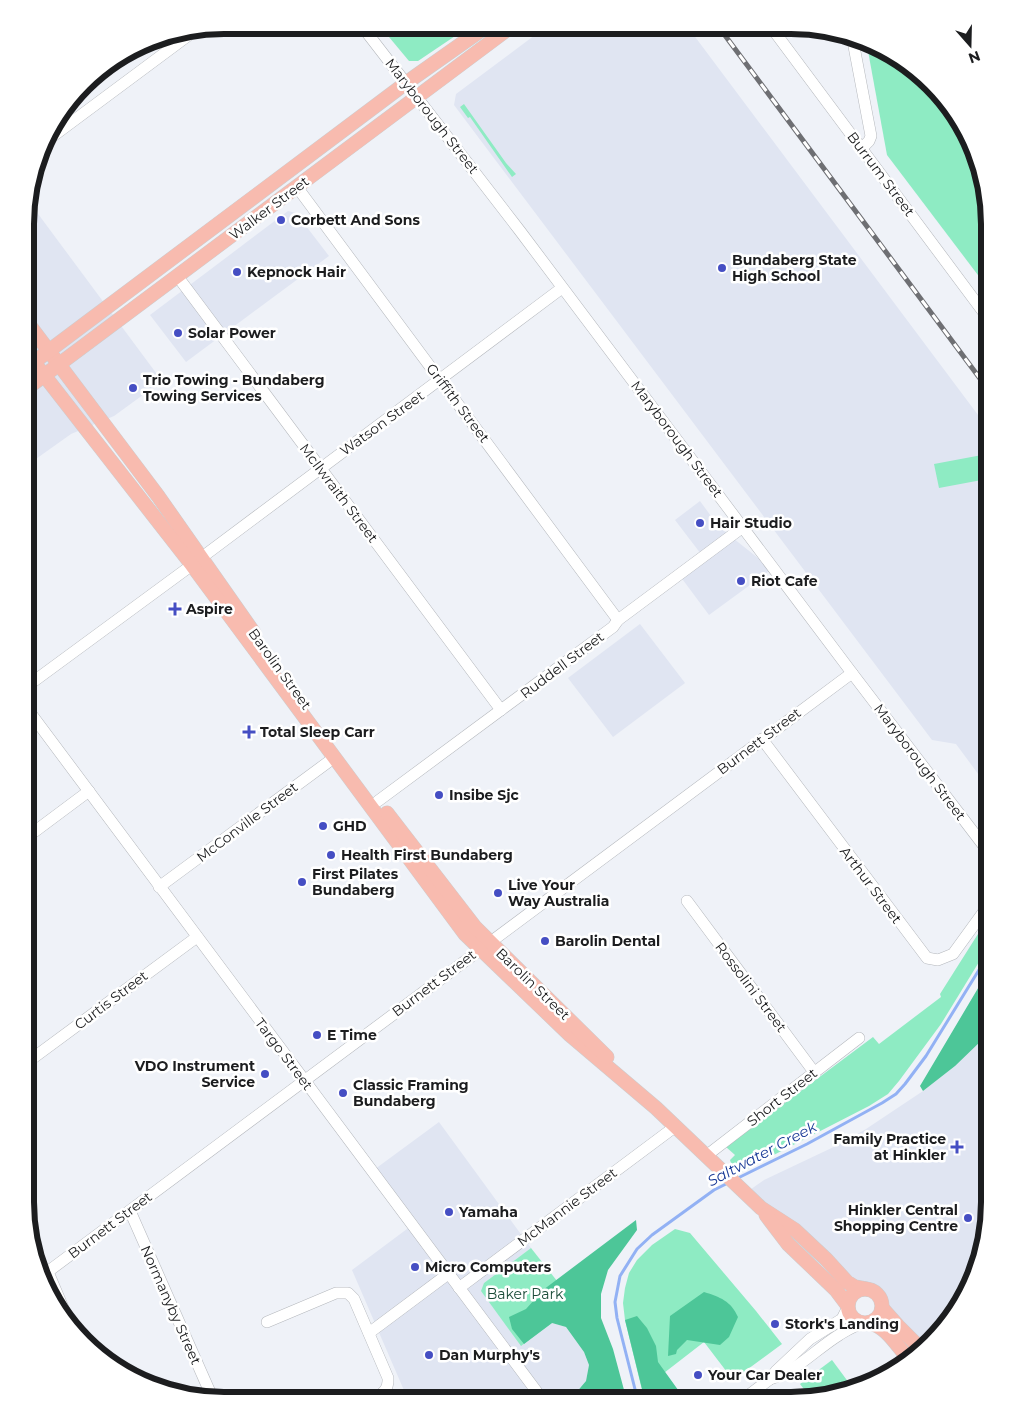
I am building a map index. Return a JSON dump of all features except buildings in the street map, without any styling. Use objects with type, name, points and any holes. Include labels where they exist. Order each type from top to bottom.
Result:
[{"type":"main road","name":"Walker Street","points":[[34,359],[49,352],[406,83],[475,34]]},
{"type":"main road","name":"Walker Street","points":[[34,383],[501,34]]},
{"type":"main road","name":"Barolin Street","points":[[34,332],[158,496],[196,561],[334,757],[465,934],[484,946],[578,1028],[656,1108],[761,1208],[788,1244],[836,1290],[848,1307]]},
{"type":"main road","name":"Barolin Street","points":[[34,365],[45,375],[196,561],[475,927],[484,946]]},
{"type":"main road","name":"Barolin Street","points":[[761,1208],[795,1230],[847,1282],[855,1287],[866,1290]]},
{"type":"main road","points":[[867,1323],[878,1318],[882,1302],[877,1294],[866,1290],[856,1292],[849,1301],[848,1307],[852,1316],[859,1322],[876,1325],[887,1332],[905,1354]]},
{"type":"main road","points":[[882,1308],[917,1345]]},
{"type":"street","name":"Maryborough Street","points":[[368,34],[981,842]]},
{"type":"street","name":"Burrum Street","points":[[776,34],[981,309]]},
{"type":"street","points":[[55,135],[186,37]]},
{"type":"street","points":[[854,44],[871,136],[862,148]]},
{"type":"street","name":"Griffith Street","points":[[297,187],[618,620]]},
{"type":"street","name":"McIlwraith Street","points":[[178,276],[501,710]]},
{"type":"street","name":"Watson Street","points":[[34,681],[562,288]]},
{"type":"street","name":"Ruddell Street","points":[[378,802],[613,627],[618,620],[743,527]]},
{"type":"street","name":"Burnett Street","points":[[47,1272],[852,673]]},
{"type":"street","name":"Targo Street","points":[[34,718],[537,1392]]},
{"type":"street","name":"Arthur Street","points":[[762,739],[927,958],[938,960],[953,954],[981,915]]},
{"type":"street","name":"McConville Street","points":[[160,886],[334,757]]},
{"type":"street","points":[[34,832],[89,791]]},
{"type":"street","name":"Rossolini Street","points":[[687,901],[814,1072]]},
{"type":"street","name":"Curtis Street","points":[[34,1057],[197,937]]},
{"type":"street","name":"Short Street","points":[[706,1156],[859,1038]]},
{"type":"street","name":"McMannie Street","points":[[459,1288],[676,1126]]},
{"type":"street","name":"Normanyby Street","points":[[130,1211],[210,1392]]},
{"type":"street","points":[[369,1333],[448,1274]]},
{"type":"street","points":[[267,1322],[336,1292],[344,1292],[352,1296],[388,1382],[383,1392]]},
{"type":"street","points":[[753,1392],[770,1379],[810,1339],[842,1319],[848,1307]]},
{"type":"street","points":[[770,1379],[783,1376],[830,1341],[856,1325],[867,1323]]},
{"type":"shaded area","name":"Bundaberg State High School","points":[[536,34],[693,34],[981,419],[981,778],[956,744],[932,740],[454,105],[456,94]]},
{"type":"shaded area","points":[[34,209],[162,381],[114,416],[71,434],[34,460]]},
{"type":"shaded area","points":[[288,211],[296,213],[329,256],[186,362],[150,315]]},
{"type":"shaded area","points":[[700,501],[719,527],[772,569],[709,615],[680,576],[704,558],[675,520]]},
{"type":"shaded area","points":[[640,624],[685,683],[613,737],[568,678]]},
{"type":"shaded area","points":[[981,1011],[981,1215],[978,1240],[967,1275],[956,1298],[934,1328],[911,1350],[877,1318],[881,1304],[877,1296],[869,1292],[858,1293],[854,1296],[744,1194],[764,1180],[840,1144],[866,1129],[923,1091],[955,1066]]},
{"type":"shaded area","points":[[439,1122],[531,1248],[484,1283],[552,1323],[566,1327],[584,1352],[589,1365],[586,1381],[577,1392],[405,1392],[352,1270],[411,1226],[371,1172]]},
{"type":"green space","points":[[386,34],[458,34],[418,61],[409,61]]},
{"type":"green space","points":[[868,50],[897,66],[926,89],[942,108],[962,139],[975,174],[980,199],[981,279],[887,155]]},
{"type":"green space","points":[[464,104],[516,174],[512,177],[470,117],[468,118],[460,107]]},
{"type":"green space","points":[[981,455],[981,480],[939,488],[934,464]]},
{"type":"green space","points":[[981,929],[981,959],[941,1024],[888,1094],[869,1106],[737,1174],[730,1160],[735,1155],[726,1147],[873,1037],[879,1044],[941,997],[940,994]]},
{"type":"green space","points":[[981,983],[981,1041],[955,1066],[923,1091],[920,1086]]},
{"type":"green space","points":[[636,1220],[637,1230],[608,1270],[601,1294],[601,1318],[613,1349],[625,1392],[577,1392],[586,1381],[589,1365],[584,1352],[566,1327],[552,1323],[524,1344],[512,1329],[509,1317],[526,1309],[543,1290]]},
{"type":"green space","points":[[675,1229],[690,1233],[782,1344],[733,1380],[704,1342],[642,1390],[625,1320],[623,1303],[625,1288],[629,1273],[637,1260],[652,1245]]},
{"type":"green space","name":"Baker Park","points":[[531,1248],[576,1305],[521,1346],[481,1291],[484,1283]]},
{"type":"green space","points":[[704,1292],[724,1300],[732,1307],[738,1317],[729,1337],[720,1345],[687,1340],[677,1350],[676,1354],[668,1356],[670,1316]]},
{"type":"green space","points":[[637,1316],[647,1328],[656,1346],[658,1362],[680,1392],[643,1392],[625,1320]]},
{"type":"green space","points":[[832,1360],[849,1383],[829,1389],[806,1392],[800,1384]]},
{"type":"waterway","name":"Saltwater Creek","points":[[736,1179],[807,1144],[896,1094],[926,1056],[981,967]]},
{"type":"waterway","name":"Saltwater Creek","points":[[636,1392],[617,1318],[615,1302],[620,1276],[637,1249],[652,1235],[714,1190],[728,1183]]},
{"type":"railway","points":[[724,34],[981,380]]},
{"type":"place","name":"Corbett And Sons","points":[[281,220]]},
{"type":"place","name":"Bundaberg State High School","points":[[722,268]]},
{"type":"place","name":"Kepnock Hair","points":[[237,272]]},
{"type":"place","name":"Solar Power","points":[[178,333]]},
{"type":"place","name":"Trio Towing - Bundaberg Towing Services","points":[[133,388]]},
{"type":"place","name":"Hair Studio","points":[[700,523]]},
{"type":"place","name":"Riot Cafe","points":[[741,581]]},
{"type":"place","name":"Aspire","points":[[175,609]]},
{"type":"place","name":"Total Sleep Carr","points":[[249,732]]},
{"type":"place","name":"Insibe Sjc","points":[[439,795]]},
{"type":"place","name":"GHD","points":[[323,826]]},
{"type":"place","name":"Health First Bundaberg","points":[[331,855]]},
{"type":"place","name":"First Pilates Bundaberg","points":[[302,882]]},
{"type":"place","name":"Live Your Way Australia","points":[[498,893]]},
{"type":"place","name":"Barolin Dental","points":[[545,941]]},
{"type":"place","name":"E Time","points":[[317,1035]]},
{"type":"place","name":"VDO Instrument Service","points":[[265,1074]]},
{"type":"place","name":"Classic Framing Bundaberg","points":[[343,1093]]},
{"type":"place","name":"Family Practice at Hinkler","points":[[957,1147]]},
{"type":"place","name":"Yamaha","points":[[449,1212]]},
{"type":"place","name":"Hinkler Central Shopping Centre","points":[[968,1218]]},
{"type":"place","name":"Micro Computers","points":[[415,1267]]},
{"type":"place","name":"Stork's Landing","points":[[775,1324]]},
{"type":"place","name":"Dan Murphy's","points":[[429,1355]]},
{"type":"place","name":"Your Car Dealer","points":[[698,1375]]}]
